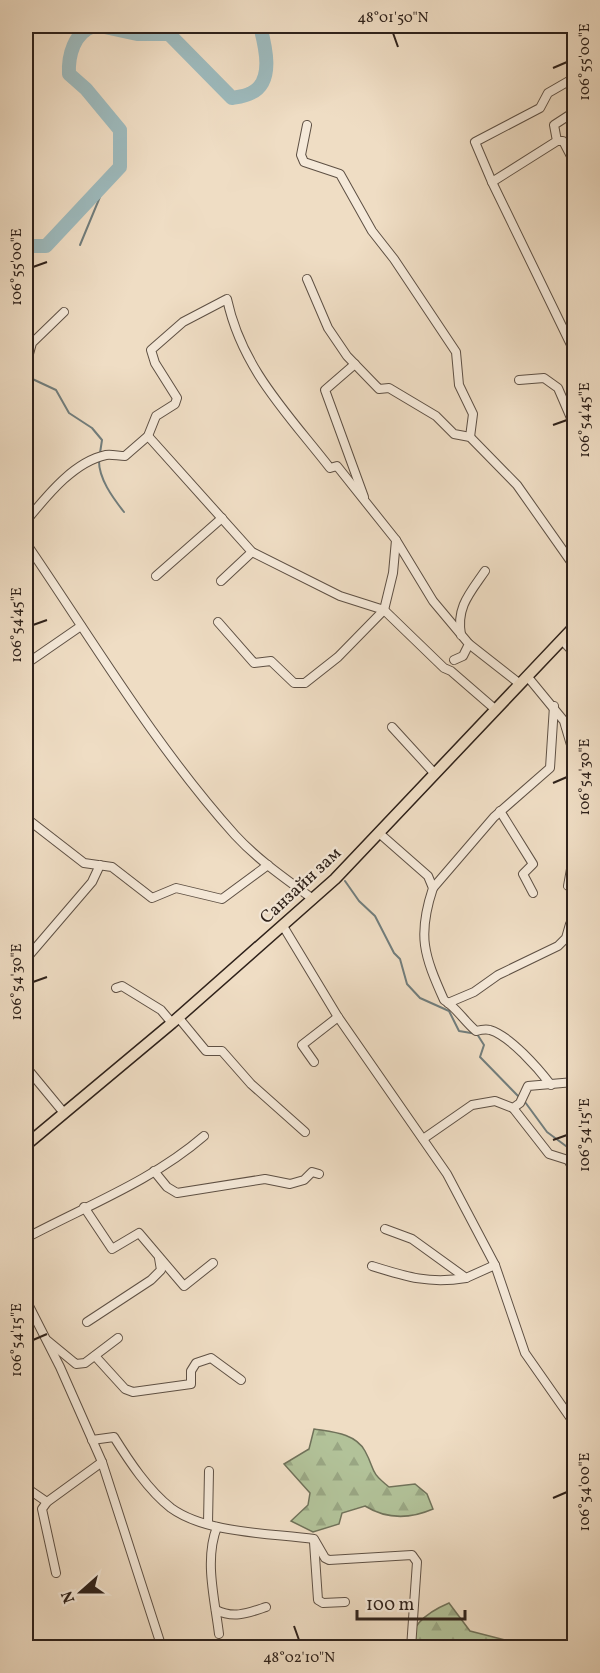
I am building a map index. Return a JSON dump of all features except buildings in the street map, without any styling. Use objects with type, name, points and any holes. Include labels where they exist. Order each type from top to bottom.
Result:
[{"type":"main road","name":"Санзайн зам","points":[[26,1145],[284,926],[339,875],[574,627]]},
{"type":"street","points":[[574,78],[548,93],[540,108],[475,142],[574,351]]},
{"type":"street","points":[[557,141],[554,124],[574,112]]},
{"type":"street","points":[[307,125],[301,155],[304,162],[340,174],[372,231],[394,259],[456,352],[459,385],[473,414],[470,437]]},
{"type":"street","points":[[492,182],[509,169],[557,141],[562,141],[574,162]]},
{"type":"street","points":[[307,279],[328,328],[355,364],[379,389],[389,388],[436,416],[454,434],[470,437],[517,485],[574,566]]},
{"type":"street","points":[[26,521],[47,495],[78,469],[106,455],[125,456],[148,436],[156,416],[175,404],[177,398],[155,363],[151,350],[183,322],[227,299],[246,354],[266,390],[330,468],[337,466],[396,540],[433,601],[465,641],[524,680],[554,706],[566,727],[574,751]]},
{"type":"street","points":[[26,365],[32,343],[63,312]]},
{"type":"street","points":[[355,364],[325,390],[365,501]]},
{"type":"street","points":[[519,380],[544,378],[558,388],[574,425]]},
{"type":"street","points":[[148,436],[252,552],[340,596],[384,610],[444,668],[451,670],[496,710]]},
{"type":"street","points":[[156,576],[222,518]]},
{"type":"street","points":[[218,622],[254,663],[271,661],[294,683],[305,683],[338,657],[384,610],[393,573],[396,540]]},
{"type":"street","points":[[26,543],[153,731],[195,786],[237,837],[268,865],[313,899]]},
{"type":"street","points":[[221,581],[252,552]]},
{"type":"street","points":[[454,660],[463,656],[465,641],[458,621],[462,604],[485,571]]},
{"type":"street","points":[[26,664],[81,626]]},
{"type":"street","points":[[562,640],[574,653]]},
{"type":"street","points":[[551,1084],[506,1040],[489,1030],[476,1031],[444,1000],[423,945],[426,909],[433,888],[501,811],[550,768],[554,706]]},
{"type":"street","points":[[566,727],[574,722]]},
{"type":"street","points":[[392,727],[435,774]]},
{"type":"street","points":[[501,811],[533,864],[523,874],[533,893]]},
{"type":"street","points":[[26,818],[84,863],[112,867],[152,898],[176,888],[222,899],[268,865]]},
{"type":"street","points":[[379,833],[428,876],[433,888]]},
{"type":"street","points":[[568,886],[574,852]]},
{"type":"street","points":[[26,959],[92,882],[100,866]]},
{"type":"street","points":[[448,1003],[474,992],[498,975],[558,946],[566,938],[570,924]]},
{"type":"street","points":[[284,926],[338,1017],[447,1173],[495,1265],[525,1353],[574,1423]]},
{"type":"street","points":[[116,988],[122,986],[161,1010],[175,1020],[206,1051],[222,1051],[251,1084],[305,1132]]},
{"type":"street","points":[[314,1062],[302,1046],[338,1017]]},
{"type":"street","points":[[26,1067],[64,1113]]},
{"type":"street","points":[[513,1108],[520,1103],[528,1086],[574,1082]]},
{"type":"street","points":[[423,1139],[472,1105],[495,1101],[513,1108],[549,1154],[568,1160],[574,1170]]},
{"type":"street","points":[[26,1238],[154,1171],[180,1156],[204,1136]]},
{"type":"street","points":[[154,1171],[167,1186],[177,1193],[265,1179],[290,1184],[304,1180],[312,1172],[320,1174]]},
{"type":"street","points":[[84,1207],[112,1249],[139,1233],[184,1286],[213,1263]]},
{"type":"street","points":[[385,1229],[411,1239],[466,1278]]},
{"type":"street","points":[[87,1322],[151,1280],[161,1270],[159,1258]]},
{"type":"street","points":[[372,1266],[414,1279],[439,1282],[466,1278],[495,1265]]},
{"type":"street","points":[[26,1300],[102,1462],[162,1647]]},
{"type":"street","points":[[46,1340],[76,1364],[85,1363],[118,1338]]},
{"type":"street","points":[[95,1356],[125,1389],[133,1392],[191,1384],[191,1371],[196,1363],[211,1358],[241,1380]]},
{"type":"street","points":[[92,1440],[114,1437],[154,1491],[171,1507],[213,1525],[314,1539]]},
{"type":"street","points":[[56,1573],[42,1509],[47,1502],[102,1462]]},
{"type":"street","points":[[209,1471],[213,1525],[210,1563],[219,1634]]},
{"type":"street","points":[[26,1492],[31,1491],[47,1502]]},
{"type":"street","points":[[314,1539],[318,1600],[323,1603],[345,1602]]},
{"type":"street","points":[[314,1539],[325,1558],[329,1560],[412,1556],[416,1558],[411,1647]]},
{"type":"street","points":[[216,1610],[227,1616],[240,1615],[266,1607]]},
{"type":"green space","points":[[314,1429],[342,1434],[355,1440],[365,1451],[375,1473],[382,1481],[389,1487],[415,1484],[427,1494],[433,1509],[416,1515],[398,1516],[381,1513],[365,1506],[342,1513],[339,1524],[313,1532],[291,1521],[308,1505],[310,1493],[284,1464],[309,1449]]},
{"type":"green space","points":[[449,1603],[470,1631],[532,1647],[409,1648],[413,1632],[422,1620]]},
{"type":"waterway","points":[[26,246],[46,246],[120,167],[120,130],[86,89],[69,74],[71,52],[77,39],[87,29],[94,26]]},
{"type":"waterway","points":[[100,26],[137,34],[169,34],[232,98],[251,93],[263,81],[266,72],[266,53],[260,26]]},
{"type":"waterway","points":[[80,245],[107,180]]},
{"type":"waterway","points":[[26,312],[28,334]]},
{"type":"waterway","points":[[26,376],[56,390],[69,413],[92,428],[102,440],[100,453]]},
{"type":"waterway","points":[[99,459],[104,480],[124,512]]},
{"type":"waterway","points":[[345,881],[359,901],[375,916],[394,953],[400,959],[407,984],[420,998],[449,1011],[459,1031],[477,1034],[484,1045],[480,1057],[520,1098]]},
{"type":"waterway","points":[[525,1102],[547,1132],[574,1152]]},
{"type":"waterway","points":[[26,1643],[34,1648]]}]
